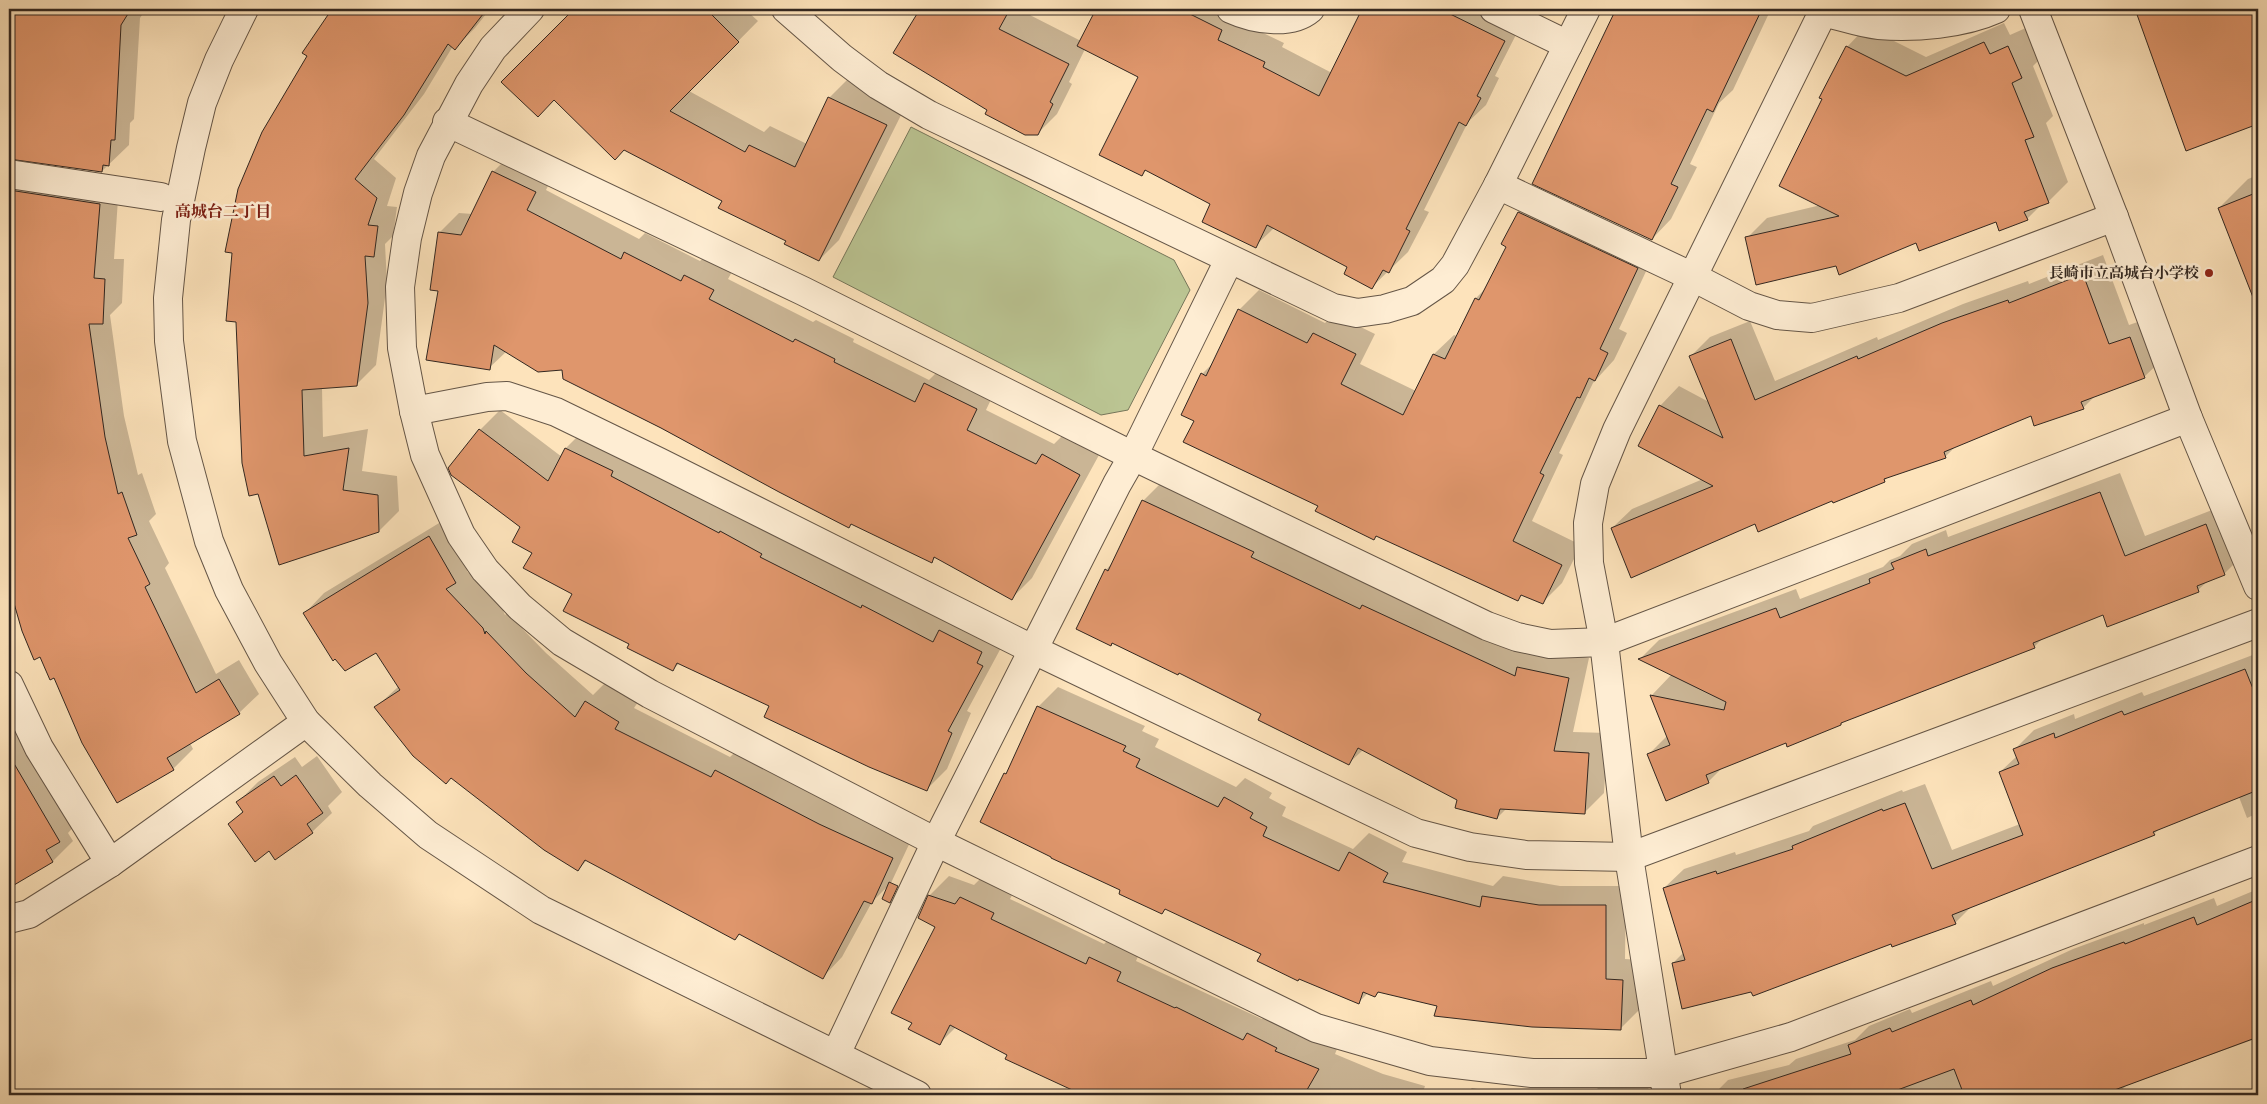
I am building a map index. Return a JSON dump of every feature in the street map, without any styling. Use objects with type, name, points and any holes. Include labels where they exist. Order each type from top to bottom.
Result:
[{"type":"street","points":[[244,9],[219,60],[202,103],[191,148],[176,220],[168,298],[169,341],[182,441],[209,541],[246,625],[306,722],[370,785],[428,835],[541,910],[917,1095]]},
{"type":"street","points":[[530,9],[493,48],[447,122],[431,156],[418,193],[407,238],[400,287],[402,348],[414,411],[425,455],[461,535],[485,570],[520,607],[562,642],[650,694],[936,842],[1316,1028],[1430,1061],[1532,1074],[1666,1084],[2258,860]]},
{"type":"street","points":[[786,9],[842,58],[878,85],[928,115],[1229,260],[1333,308],[1356,313],[1385,309],[1412,301],[1443,280],[1455,264],[1498,184],[1586,9]]},
{"type":"street","points":[[1231,9],[1263,19],[1286,18],[1305,13],[1310,9]]},
{"type":"street","points":[[1494,9],[1568,45]]},
{"type":"street","points":[[1666,1084],[1629,857],[1604,642],[1589,563],[1588,523],[1595,484],[1617,430],[1823,12],[1878,25],[1923,26],[1984,14],[1996,9]]},
{"type":"street","points":[[2033,9],[2114,218],[2188,418],[2258,586]]},
{"type":"street","points":[[447,122],[802,291],[1133,456],[1487,626],[1517,637],[1550,644],[1604,642],[2188,418]]},
{"type":"street","points":[[9,174],[161,197]]},
{"type":"street","points":[[1498,184],[1693,276],[1749,306],[1777,315],[1812,318],[1899,298],[2114,218]]},
{"type":"street","points":[[836,1054],[936,842],[1117,484],[1133,456],[1229,260]]},
{"type":"street","points":[[414,411],[487,397],[507,396],[556,412],[668,466],[1034,650],[1416,833],[1470,847],[1526,855],[1629,857],[2258,623]]},
{"type":"street","points":[[9,685],[40,748],[110,863]]},
{"type":"street","points":[[9,919],[29,914],[110,863],[306,722]]},
{"type":"green space","points":[[911,127],[1174,260],[1190,290],[1128,410],[1101,415],[833,277]]},
{"type":"building","points":[[9,9],[131,9],[121,25],[115,140],[111,140],[109,166],[103,165],[102,172],[9,159]]},
{"type":"building","points":[[332,9],[487,9],[455,50],[448,44],[404,115],[355,179],[377,198],[368,225],[378,226],[374,257],[365,256],[368,303],[357,386],[302,390],[304,456],[349,448],[343,490],[378,495],[379,532],[279,565],[258,494],[249,496],[242,463],[236,322],[226,321],[232,253],[225,252],[238,189],[262,132],[307,56],[302,53]]},
{"type":"building","points":[[574,9],[706,9],[739,42],[670,111],[745,152],[749,145],[795,167],[828,97],[887,125],[819,261],[784,244],[786,241],[718,208],[722,201],[624,150],[615,160],[554,100],[538,117],[501,82]]},
{"type":"building","points":[[920,9],[1010,9],[999,29],[1069,64],[1050,102],[1053,104],[1038,135],[1025,135],[985,114],[987,110],[893,53]]},
{"type":"building","points":[[1096,9],[1180,9],[1222,30],[1218,40],[1265,62],[1263,67],[1319,96],[1362,9],[1440,9],[1505,41],[1477,96],[1481,98],[1466,126],[1459,122],[1406,229],[1410,231],[1389,273],[1383,270],[1372,289],[1344,274],[1347,267],[1267,225],[1256,248],[1202,222],[1210,204],[1145,170],[1142,176],[1099,155],[1138,77],[1077,46]]},
{"type":"building","points":[[1616,9],[1762,9],[1713,112],[1707,109],[1671,184],[1678,187],[1652,240],[1532,184]]},
{"type":"building","points":[[2135,9],[2258,9],[2258,124],[2186,151]]},
{"type":"building","points":[[1984,42],[1990,54],[2008,46],[2022,78],[2012,83],[2034,137],[2025,140],[2049,203],[2024,212],[2028,220],[1999,231],[1996,222],[1919,251],[1916,243],[1839,275],[1836,266],[1756,285],[1745,237],[1839,216],[1779,186],[1822,99],[1819,98],[1846,46],[1906,76]]},
{"type":"building","points":[[492,171],[536,192],[527,210],[621,259],[624,252],[681,281],[684,275],[714,290],[709,299],[793,342],[795,339],[835,359],[834,362],[915,402],[924,383],[977,409],[967,430],[1036,464],[1042,454],[1080,475],[1012,600],[934,557],[932,563],[851,524],[849,528],[661,428],[563,379],[562,370],[538,372],[494,345],[490,370],[426,360],[438,291],[430,290],[438,232],[461,235]]},
{"type":"building","points":[[9,190],[100,204],[94,278],[105,279],[103,324],[89,324],[105,437],[118,494],[122,492],[137,535],[128,538],[150,584],[145,587],[196,693],[219,679],[240,714],[167,758],[174,770],[117,803],[82,743],[54,678],[50,680],[40,657],[34,660],[22,631],[9,586]]},
{"type":"building","points":[[2258,192],[2258,305],[2256,305],[2218,208]]},
{"type":"building","points":[[1518,212],[1638,268],[1600,349],[1608,353],[1595,381],[1589,378],[1580,398],[1577,397],[1540,473],[1544,475],[1513,541],[1562,565],[1543,604],[1521,595],[1518,601],[1376,536],[1374,540],[1315,511],[1318,506],[1183,442],[1194,421],[1181,415],[1201,373],[1206,376],[1238,309],[1307,343],[1313,333],[1356,354],[1341,384],[1403,415],[1433,354],[1445,359],[1475,298],[1479,300],[1506,247],[1501,244]]},
{"type":"building","points":[[2083,274],[2109,344],[2130,337],[2145,378],[2081,402],[2084,409],[2034,426],[2031,416],[1944,452],[1946,458],[1884,479],[1885,482],[1833,503],[1832,501],[1758,532],[1755,524],[1631,578],[1611,528],[1713,486],[1638,446],[1659,405],[1723,438],[1689,356],[1731,339],[1755,400],[1857,356],[1858,359],[1942,323],[2008,300],[2009,303]]},
{"type":"building","points":[[479,429],[548,481],[565,448],[613,471],[611,476],[762,554],[760,557],[861,608],[862,605],[933,642],[939,630],[982,652],[977,663],[983,666],[948,731],[952,733],[927,791],[869,767],[764,717],[769,706],[677,663],[673,671],[627,648],[629,644],[563,611],[572,594],[523,568],[532,553],[512,542],[520,527],[451,475],[448,468]]},
{"type":"building","points":[[2100,492],[2125,556],[2206,524],[2225,575],[2197,586],[2199,592],[2107,627],[2103,615],[2033,643],[2035,648],[1841,723],[1841,725],[1787,747],[1786,743],[1706,775],[1709,783],[1666,801],[1647,754],[1670,745],[1650,695],[1724,710],[1726,702],[1638,659],[1776,608],[1780,618],[1870,583],[1869,579],[1894,569],[1891,563],[1926,549],[1928,556]]},
{"type":"building","points":[[1142,500],[1254,552],[1251,557],[1360,609],[1362,605],[1515,676],[1517,667],[1569,678],[1554,751],[1589,753],[1585,814],[1500,809],[1497,819],[1455,808],[1457,800],[1358,748],[1349,765],[1258,720],[1261,714],[1179,673],[1178,675],[1112,643],[1111,646],[1076,629],[1105,569],[1108,571]]},
{"type":"building","points":[[429,536],[456,583],[446,589],[483,628],[485,634],[486,631],[526,673],[575,717],[585,701],[619,722],[615,729],[711,777],[715,770],[819,824],[893,858],[872,904],[864,901],[823,979],[739,934],[735,940],[585,860],[578,871],[544,850],[451,778],[446,784],[413,756],[374,707],[400,690],[376,653],[345,671],[335,659],[333,661],[303,613]]},
{"type":"building","points":[[2245,669],[2258,701],[2258,790],[2153,832],[2155,835],[1952,915],[1956,924],[1892,947],[1891,944],[1753,996],[1751,992],[1682,1009],[1672,963],[1685,960],[1663,888],[1716,871],[1717,874],[1793,849],[1792,846],[1882,809],[1883,811],[1905,803],[1932,869],[2023,835],[1999,772],[2019,764],[2013,749],[2054,733],[2055,738],[2122,711],[2124,715]]},
{"type":"building","points":[[1037,706],[1126,746],[1123,751],[1140,759],[1136,767],[1218,807],[1224,797],[1253,813],[1250,818],[1267,827],[1263,836],[1339,871],[1349,852],[1388,873],[1383,882],[1480,907],[1482,896],[1539,905],[1606,905],[1606,979],[1623,980],[1621,1030],[1532,1027],[1434,1016],[1437,1006],[1378,992],[1375,997],[1363,992],[1359,1004],[1299,979],[1298,981],[1257,961],[1261,954],[1165,909],[1162,914],[1119,894],[1120,890],[980,822],[1004,773],[1006,774]]},
{"type":"building","points":[[9,755],[60,842],[46,850],[53,862],[9,888]]},
{"type":"building","points":[[296,775],[323,813],[307,824],[313,833],[275,860],[269,851],[255,862],[228,824],[243,812],[236,802],[274,776],[281,786]]},
{"type":"building","points":[[889,882],[898,886],[890,903],[882,899]]},
{"type":"building","points":[[928,895],[955,904],[960,897],[994,913],[991,919],[1086,964],[1089,957],[1121,972],[1117,981],[1243,1040],[1247,1033],[1277,1048],[1275,1051],[1319,1069],[1304,1095],[1083,1095],[1005,1059],[1007,1055],[950,1025],[940,1045],[908,1029],[912,1023],[891,1013],[935,927],[918,918]]},
{"type":"building","points":[[2258,899],[2258,1037],[2101,1095],[1964,1095],[1954,1069],[1884,1095],[1744,1095],[1743,1089],[1851,1054],[1848,1045],[1890,1028],[1892,1032],[1971,1000],[1973,1005],[2052,968],[2124,942],[2125,944],[2194,917],[2197,925]]},
{"type":"place","name":"長崎市立高城台小学校","points":[[2209,273]]},
{"type":"district","name":"高城台二丁目","points":[[223,211]]}]
